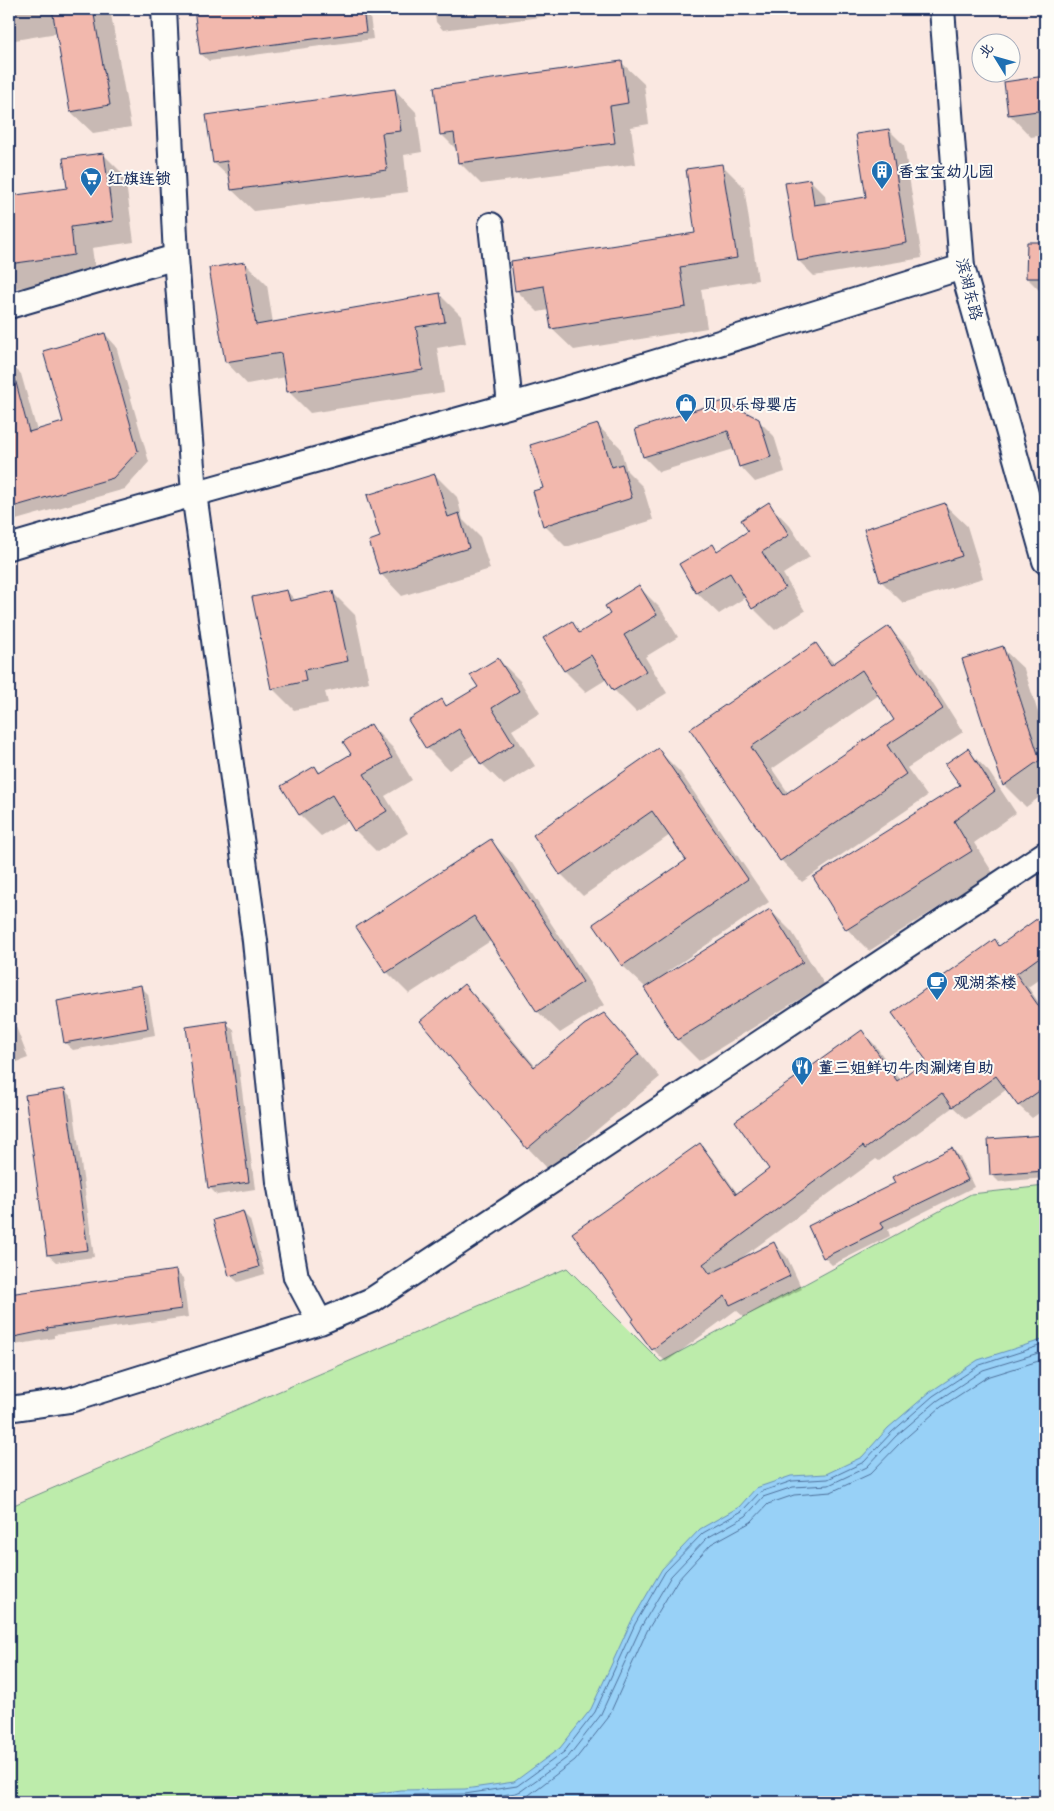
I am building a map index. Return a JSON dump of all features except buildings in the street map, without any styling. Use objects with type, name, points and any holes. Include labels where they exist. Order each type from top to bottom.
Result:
[{"type":"street","points":[[164,9],[176,257],[194,493],[255,941],[279,1182],[296,1277],[320,1322]]},
{"type":"street","name":"滨湖东路","points":[[942,9],[962,267],[1045,561]]},
{"type":"street","points":[[490,225],[510,405]]},
{"type":"street","points":[[9,306],[176,257]]},
{"type":"street","points":[[9,547],[194,493],[510,405],[775,327],[962,267]]},
{"type":"street","points":[[9,1409],[70,1400],[320,1322],[372,1300],[1045,854]]},
{"type":"green space","points":[[1045,1186],[1045,1802],[9,1802],[9,1507],[567,1268],[661,1362],[971,1194]]},
{"type":"water","points":[[1045,1339],[1045,1802],[338,1802],[353,1797],[400,1790],[465,1789],[514,1782],[560,1748],[591,1709],[631,1622],[662,1569],[700,1529],[739,1507],[756,1488],[791,1476],[826,1474],[862,1457],[888,1428],[930,1392],[978,1360]]},
{"type":"place","name":"香宝宝幼儿园","points":[[882,190]]},
{"type":"place","name":"红旗连锁","points":[[91,197]]},
{"type":"place","name":"贝贝乐母婴店","points":[[686,423]]},
{"type":"place","name":"观湖茶楼","points":[[937,1001]]},
{"type":"place","name":"董三姐鲜切牛肉涮烤自助","points":[[802,1086]]}]
